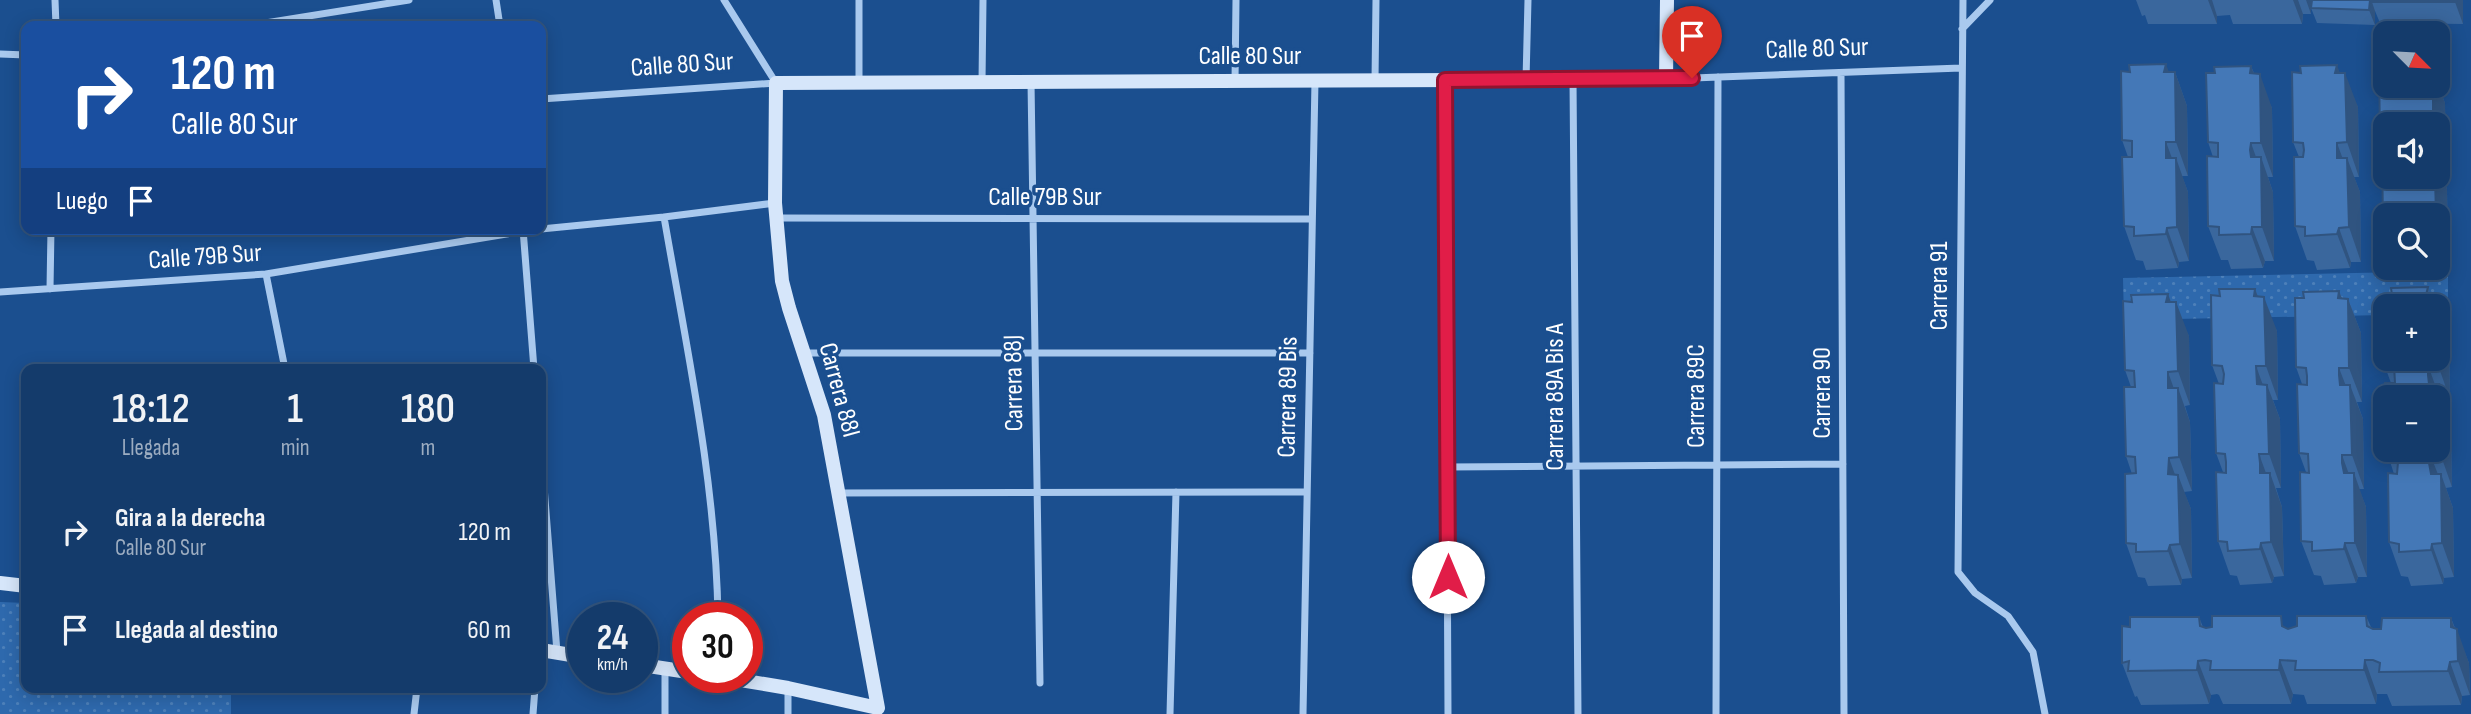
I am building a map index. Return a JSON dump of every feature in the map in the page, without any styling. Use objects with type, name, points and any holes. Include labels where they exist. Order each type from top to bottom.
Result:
[{"type":"street","points":[[55,0],[56,21]]},
{"type":"street","points":[[277,21],[409,0]]},
{"type":"street","points":[[496,0],[499,21]]},
{"type":"street","points":[[724,0],[776,83]]},
{"type":"street","points":[[859,0],[859,82]]},
{"type":"street","points":[[982,82],[984,0]]},
{"type":"street","points":[[1235,81],[1236,0]]},
{"type":"street","points":[[1375,80],[1376,0]]},
{"type":"street","points":[[1525,80],[1528,0]]},
{"type":"street","points":[[1667,0],[1667,79]]},
{"type":"street","name":"Carrera 91","points":[[1963,0],[1958,572],[1975,593],[2008,616],[2033,652],[2045,714]]},
{"type":"street","points":[[1962,29],[1990,0]]},
{"type":"street","points":[[0,54],[21,55]]},
{"type":"street","name":"Calle 80 Sur","points":[[546,99],[776,83],[1667,79],[1961,68]]},
{"type":"street","name":"Carrera 90","points":[[1842,73],[1844,714]]},
{"type":"street","name":"Carrera 89C","points":[[1716,714],[1718,77]]},
{"type":"street","name":"Carrera 89A Bis A","points":[[1573,79],[1578,714]]},
{"type":"street","name":"Carrera 89 Bis","points":[[1303,714],[1315,80]]},
{"type":"street","points":[[1445,80],[1448,714]]},
{"type":"street","name":"Carrera 88J","points":[[1031,82],[1040,683]]},
{"type":"street","name":"Carrera 88I","points":[[776,83],[776,211],[782,281],[824,415],[878,708],[788,688]]},
{"type":"street","name":"Calle 79B Sur","points":[[546,228],[664,217],[776,211],[1033,218],[1312,219]]},
{"type":"street","points":[[664,217],[700,422],[717,566],[718,602]]},
{"type":"street","points":[[50,289],[51,235]]},
{"type":"street","name":"Calle 79B Sur","points":[[0,292],[266,274],[494,235]]},
{"type":"street","points":[[523,235],[534,364]]},
{"type":"street","points":[[266,274],[284,364]]},
{"type":"street","points":[[805,354],[1310,354]]},
{"type":"street","points":[[1447,467],[1843,464]]},
{"type":"street","points":[[1170,714],[1176,492]]},
{"type":"street","points":[[837,493],[1307,492]]},
{"type":"street","points":[[546,512],[557,653]]},
{"type":"street","points":[[0,583],[21,585]]},
{"type":"street","points":[[546,651],[567,655]]},
{"type":"street","points":[[658,667],[672,669]]},
{"type":"street","points":[[665,668],[665,714]]},
{"type":"street","points":[[763,684],[788,688],[788,714]]},
{"type":"street","points":[[414,714],[416,693]]},
{"type":"street","points":[[533,714],[535,693]]},
{"type":"shaded area","points":[[2373,273],[2373,280],[2448,280],[2448,294],[2373,294],[2373,315],[2124,320],[2123,278]]},
{"type":"shaded area","points":[[0,602],[21,603],[21,693],[231,693],[231,714],[0,714]]},
{"type":"building","points":[[2312,0],[2370,0],[2369,10],[2311,8]]},
{"type":"building","points":[[2455,0],[2455,2],[2372,2]]},
{"type":"building","points":[[2166,64],[2164,72],[2175,72],[2176,142],[2166,142],[2166,158],[2176,158],[2177,227],[2167,228],[2166,234],[2134,236],[2134,227],[2124,226],[2122,157],[2132,157],[2132,141],[2122,140],[2121,71],[2130,72],[2129,65]]},
{"type":"building","points":[[2337,65],[2335,73],[2345,73],[2347,142],[2337,143],[2337,158],[2347,158],[2349,227],[2339,228],[2337,234],[2305,236],[2305,227],[2295,226],[2294,157],[2303,157],[2304,150],[2303,143],[2293,142],[2292,72],[2301,73],[2300,66]]},
{"type":"building","points":[[2251,66],[2250,73],[2260,74],[2261,143],[2251,143],[2250,150],[2251,157],[2261,157],[2262,227],[2252,227],[2251,234],[2219,235],[2219,227],[2208,226],[2207,156],[2218,157],[2218,143],[2208,142],[2206,73],[2215,73],[2214,67]]},
{"type":"building","points":[[2379,98],[2433,98],[2433,112],[2380,112]]},
{"type":"building","points":[[2383,189],[2435,189],[2436,203],[2383,203]]},
{"type":"building","points":[[2428,287],[2426,294],[2392,294],[2391,288]]},
{"type":"building","points":[[2219,289],[2255,289],[2254,296],[2264,297],[2266,366],[2256,366],[2257,384],[2267,385],[2269,454],[2259,454],[2260,473],[2270,473],[2271,542],[2261,543],[2260,549],[2228,551],[2227,542],[2218,541],[2216,472],[2226,473],[2226,462],[2225,454],[2216,453],[2214,383],[2223,384],[2224,374],[2222,366],[2212,365],[2211,295],[2220,296]]},
{"type":"building","points":[[2339,291],[2338,298],[2348,299],[2349,368],[2339,368],[2339,375],[2340,385],[2350,385],[2352,455],[2342,455],[2342,463],[2344,473],[2354,473],[2355,543],[2345,543],[2344,549],[2312,551],[2312,542],[2301,541],[2300,472],[2309,473],[2308,454],[2299,453],[2297,384],[2307,385],[2307,376],[2306,368],[2296,367],[2295,298],[2304,298],[2303,292]]},
{"type":"building","points":[[2168,294],[2166,302],[2176,302],[2178,371],[2168,372],[2168,388],[2178,388],[2179,457],[2169,458],[2168,474],[2178,475],[2180,544],[2170,545],[2168,551],[2136,552],[2136,544],[2126,543],[2125,474],[2136,473],[2135,457],[2126,456],[2124,387],[2135,387],[2134,371],[2125,370],[2123,301],[2132,302],[2131,295]]},
{"type":"building","points":[[2394,371],[2428,371],[2429,384],[2439,385],[2385,385],[2395,383]]},
{"type":"building","points":[[2398,462],[2429,462],[2431,474],[2441,474],[2442,543],[2432,544],[2431,550],[2399,552],[2399,544],[2389,542],[2388,473],[2397,474]]},
{"type":"building","points":[[2212,616],[2281,616],[2282,626],[2288,629],[2297,626],[2297,616],[2366,616],[2367,626],[2373,629],[2381,629],[2382,618],[2451,618],[2451,627],[2457,629],[2458,661],[2450,662],[2448,671],[2379,672],[2380,663],[2373,660],[2365,660],[2364,670],[2295,670],[2296,661],[2280,660],[2279,670],[2210,670],[2211,661],[2205,660],[2198,661],[2197,670],[2128,671],[2129,661],[2122,663],[2122,626],[2130,627],[2130,617],[2199,617],[2200,626],[2206,628],[2212,627]]},
{"type":"route","points":[[1448,577],[1445,80],[1692,78]]}]
